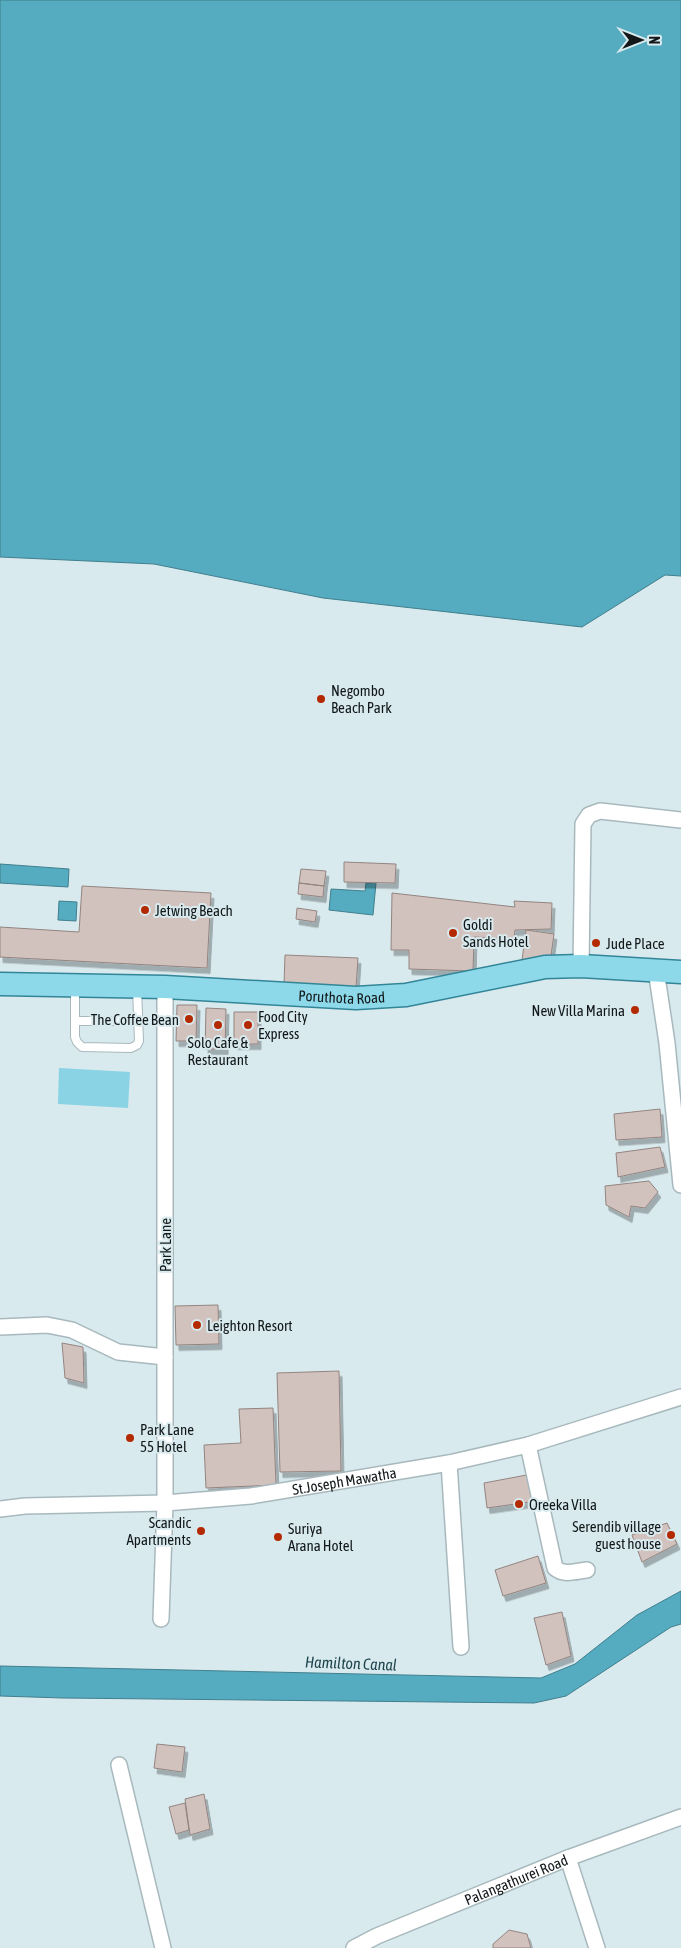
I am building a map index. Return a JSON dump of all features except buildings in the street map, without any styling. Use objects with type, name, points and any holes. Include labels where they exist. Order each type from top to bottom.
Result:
[{"type":"main road","name":"Poruthota Road","points":[[0,984],[165,987],[356,998],[406,995],[545,967],[581,966],[681,972]]},
{"type":"street","points":[[581,966],[583,824],[588,816],[600,811],[681,820]]},
{"type":"street","points":[[656,970],[667,1043],[681,1185]]},
{"type":"street","name":"Park Lane","points":[[161,1619],[165,1503],[165,987]]},
{"type":"street","points":[[0,1327],[47,1325],[72,1330],[118,1352],[165,1357]]},
{"type":"street","name":"St.Joseph Mawatha","points":[[0,1509],[24,1506],[165,1503],[251,1496],[449,1463],[528,1445],[681,1397]]},
{"type":"street","points":[[528,1445],[555,1568],[559,1572],[566,1573],[587,1570]]},
{"type":"street","points":[[449,1463],[461,1646]]},
{"type":"street","points":[[119,1765],[163,1948]]},
{"type":"street","name":"Palangathurei Road","points":[[354,1948],[379,1942],[568,1858],[681,1817]]},
{"type":"street","points":[[568,1858],[597,1948]]},
{"type":"lane","points":[[75,985],[75,1037],[77,1042],[82,1047],[130,1048],[137,1045],[139,1041],[137,986]]},
{"type":"lane","points":[[75,1021],[138,1021]]},
{"type":"shaded area","points":[[0,0],[681,0],[681,576],[665,575],[582,627],[323,598],[154,564],[0,557]]},
{"type":"shaded area","points":[[0,864],[69,869],[68,887],[0,883]]},
{"type":"shaded area","points":[[366,883],[376,883],[373,915],[329,910],[331,889],[365,891]]},
{"type":"shaded area","points":[[59,901],[77,902],[76,921],[58,920]]},
{"type":"shaded area","points":[[59,1068],[130,1072],[128,1108],[58,1104]]},
{"type":"shaded area","points":[[681,1591],[681,1624],[671,1627],[566,1696],[534,1703],[0,1696],[0,1666],[541,1678],[575,1664],[637,1615]]},
{"type":"place","name":"Negombo Beach Park","points":[[321,699]]},
{"type":"place","name":"Jetwing Beach","points":[[145,910]]},
{"type":"place","name":"Goldi Sands Hotel","points":[[453,933]]},
{"type":"place","name":"Jude Place","points":[[596,943]]},
{"type":"place","name":"New Villa Marina","points":[[635,1010]]},
{"type":"place","name":"The Coffee Bean","points":[[189,1019]]},
{"type":"place","name":"Solo Cafe & Restaurant","points":[[218,1025]]},
{"type":"place","name":"Food City Express","points":[[248,1025]]},
{"type":"place","name":"Leighton Resort","points":[[197,1325]]},
{"type":"place","name":"Park Lane 55 Hotel","points":[[130,1438]]},
{"type":"place","name":"Oreeka Villa","points":[[519,1504]]},
{"type":"place","name":"Scandic Apartments","points":[[201,1531]]},
{"type":"place","name":"Serendib village guest house","points":[[671,1535]]},
{"type":"place","name":"Suriya Arana Hotel","points":[[278,1537]]},
{"type":"water label","name":"Hamilton Canal","points":[[351,1663]]}]
